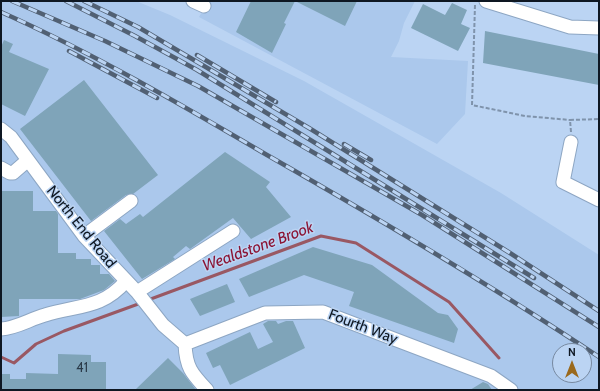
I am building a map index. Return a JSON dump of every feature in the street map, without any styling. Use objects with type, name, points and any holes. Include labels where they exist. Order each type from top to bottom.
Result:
[{"type":"street","points":[[486,1],[570,27],[599,28]]},
{"type":"street","name":"North End Road","points":[[2,129],[28,160],[84,236],[137,292],[163,325],[185,344]]},
{"type":"street","points":[[571,142],[563,182],[599,200]]},
{"type":"street","points":[[1,168],[10,174],[28,160]]},
{"type":"street","points":[[84,236],[130,201]]},
{"type":"street","points":[[137,292],[233,231]]},
{"type":"street","points":[[1,329],[15,327],[45,315],[99,303],[118,291],[126,281]]},
{"type":"street","name":"Fourth Way","points":[[185,344],[265,313],[323,312],[491,376],[511,390]]},
{"type":"street","points":[[185,344],[186,362],[196,379],[207,390]]},
{"type":"path","points":[[476,1],[472,105],[525,116],[570,120],[599,119]]},
{"type":"path","points":[[570,120],[571,142]]},
{"type":"shaded area","points":[[1,1],[136,1],[170,15],[304,81],[501,193],[599,255],[599,390],[1,390]]},
{"type":"shaded area","points":[[208,1],[415,1],[404,23],[399,41],[391,57],[468,61],[465,114],[437,144],[199,17]]},
{"type":"building","points":[[251,1],[295,1],[272,53],[236,32]]},
{"type":"building","points":[[295,1],[357,1],[345,26]]},
{"type":"building","points":[[452,3],[467,10],[461,24],[470,28],[458,51],[411,28],[423,4],[445,15]]},
{"type":"building","points":[[485,31],[599,54],[599,85],[483,63]]},
{"type":"building","points":[[4,40],[13,44],[9,52],[49,69],[25,116],[1,104],[1,47]]},
{"type":"building","points":[[84,80],[158,175],[133,194],[126,195],[91,221],[20,129]]},
{"type":"building","points":[[225,152],[270,182],[266,187],[291,217],[251,239],[233,218],[190,249],[186,246],[173,257],[175,259],[142,279],[104,231],[120,219],[126,224],[140,214],[143,217]]},
{"type":"building","points":[[1,191],[33,191],[33,211],[56,211],[58,214],[58,253],[76,253],[76,259],[91,259],[91,265],[100,265],[100,274],[109,274],[115,281],[104,290],[80,299],[19,299],[19,316],[1,317]]},
{"type":"building","points":[[313,247],[372,265],[438,313],[448,315],[458,329],[454,343],[349,306],[354,292],[304,275],[249,297],[239,279]]},
{"type":"building","points":[[227,284],[235,302],[200,316],[190,299]]},
{"type":"building","points":[[268,321],[276,321],[278,324],[286,321],[293,321],[305,348],[230,385],[220,365],[213,368],[206,353],[250,332],[258,349],[273,342],[263,324]]},
{"type":"building","points":[[58,354],[91,355],[91,362],[106,362],[106,390],[1,390],[1,374],[10,374],[10,379],[26,379],[26,373],[58,374]]},
{"type":"building","points":[[168,358],[183,373],[196,390],[135,390]]},
{"type":"building","points":[[483,382],[488,384],[492,390],[470,390]]},
{"type":"waterway","name":"Wealdstone Brook","points":[[148,300],[321,236],[356,243],[449,302],[499,358]]},
{"type":"waterway","name":"Wealdstone Brook","points":[[1,357],[14,363],[36,344],[64,331],[141,303]]},
{"type":"railway","points":[[12,1],[105,41],[198,86],[422,215],[599,327]]},
{"type":"railway","points":[[66,1],[197,70],[534,278]]},
{"type":"railway","points":[[84,1],[138,27],[309,128],[510,253],[599,311]]},
{"type":"railway","points":[[1,12],[69,44],[202,117],[434,253],[599,357]]},
{"type":"railway","points":[[69,51],[157,98]]},
{"type":"railway","points":[[197,55],[276,102]]},
{"type":"railway","points":[[344,144],[371,160]]}]
